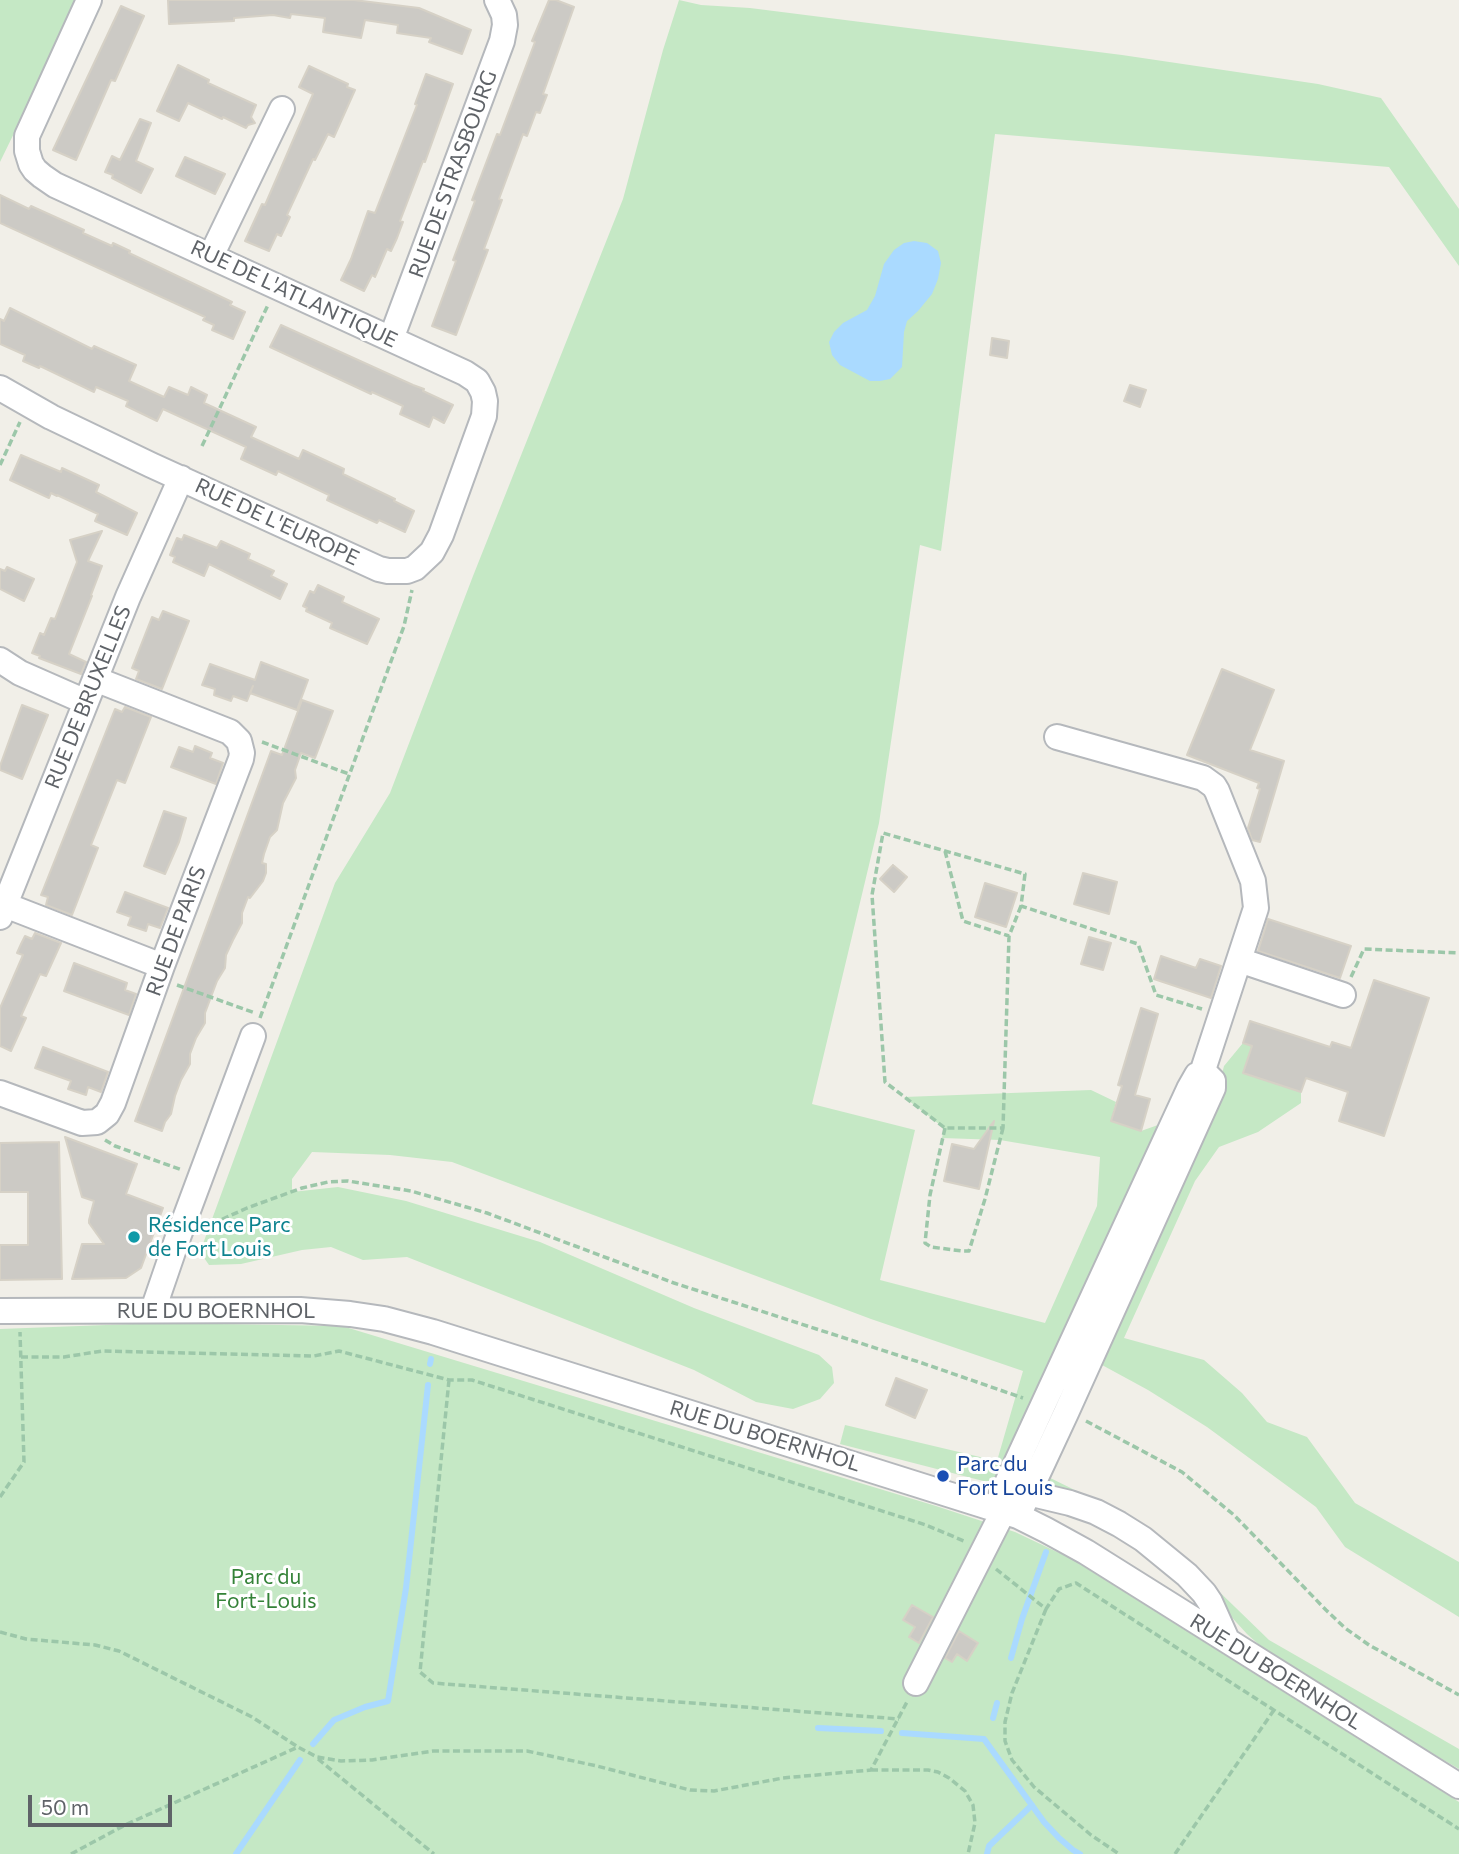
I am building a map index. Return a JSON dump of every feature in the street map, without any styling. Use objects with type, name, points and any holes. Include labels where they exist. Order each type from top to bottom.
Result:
[{"type":"street","name":"RUE DE L'ATLANTIQUE","points":[[89,0],[31,126],[26,144],[32,164],[41,176],[465,373],[480,387],[485,401],[484,416],[461,481],[437,544],[415,568]]},
{"type":"street","name":"RUE DE STRASBOURG","points":[[391,339],[502,41],[505,25],[499,4]]},
{"type":"street","points":[[211,256],[282,109]]},
{"type":"street","name":"RUE DE L'EUROPE","points":[[0,388],[51,417],[379,569],[398,572],[415,568]]},
{"type":"street","name":"RUE DE L'EUROPE","points":[[0,400],[51,417]]},
{"type":"street","name":"RUE DE BRUXELLES","points":[[2,908],[128,597],[181,478]]},
{"type":"street","points":[[0,660],[20,673],[224,729],[239,741]]},
{"type":"street","points":[[916,1683],[1005,1512],[1042,1405],[1189,1089],[1194,1079],[1202,1073],[1256,908],[1253,881],[1214,786],[1203,778],[1057,737]]},
{"type":"street","name":"RUE DE PARIS","points":[[98,1121],[113,1103],[241,760],[239,741]]},
{"type":"street","points":[[2,908],[160,972]]},
{"type":"street","points":[[1239,960],[1343,995]]},
{"type":"street","points":[[153,1310],[257,1026]]},
{"type":"street","points":[[1005,1512],[1028,1493],[1213,1088],[1211,1076],[1202,1073]]},
{"type":"street","points":[[0,1093],[77,1122],[98,1121]]},
{"type":"street","name":"RUE DU BOERNHOL","points":[[10,1311],[309,1310],[401,1323],[1005,1512],[1086,1552],[1459,1786]]},
{"type":"street","points":[[1028,1493],[1096,1512],[1143,1539],[1187,1575],[1204,1593],[1227,1640]]},
{"type":"path","points":[[202,446],[276,287]]},
{"type":"path","points":[[0,465],[26,409]]},
{"type":"path","points":[[160,972],[257,1026],[408,615],[415,568]]},
{"type":"path","points":[[239,741],[258,741],[349,774]]},
{"type":"path","points":[[944,1128],[930,1195],[925,1242],[931,1247],[969,1251],[1003,1128],[1009,936],[1021,906],[1025,874],[883,833],[873,895],[885,1082],[944,1128],[1003,1128]]},
{"type":"path","points":[[945,851],[963,921],[1009,936]]},
{"type":"path","points":[[1021,906],[1139,944],[1156,996],[1221,1015]]},
{"type":"path","points":[[1343,995],[1364,949],[1459,953]]},
{"type":"path","points":[[98,1121],[102,1138],[115,1146],[200,1177]]},
{"type":"path","points":[[177,1240],[247,1208],[302,1188],[328,1182],[348,1181],[411,1191],[487,1213],[674,1283],[922,1363],[1042,1405]]},
{"type":"path","points":[[0,1497],[24,1462],[21,1357],[10,1311]]},
{"type":"path","points":[[21,1357],[64,1357],[102,1351],[314,1356],[339,1351],[449,1380],[472,1380],[926,1525],[962,1539],[1046,1609]]},
{"type":"path","points":[[449,1380],[420,1672],[433,1683],[899,1719]]},
{"type":"path","points":[[1066,1413],[1182,1472],[1234,1515],[1326,1611],[1346,1628],[1459,1695]]},
{"type":"path","points":[[1118,1854],[1034,1787],[1012,1760],[1004,1741],[1005,1722],[1012,1693],[1046,1609],[1059,1588],[1076,1583],[1459,1829]]},
{"type":"path","points":[[0,1632],[26,1639],[95,1645],[119,1651],[251,1717],[298,1748],[331,1761],[358,1761],[433,1751],[515,1750],[586,1763],[690,1790],[714,1791],[797,1777],[871,1770],[937,1772],[965,1791],[973,1805],[975,1823],[968,1854]]},
{"type":"path","points":[[871,1770],[916,1683]]},
{"type":"path","points":[[1175,1854],[1274,1710]]},
{"type":"path","points":[[71,1854],[125,1825],[298,1748]]},
{"type":"path","points":[[317,1757],[434,1854]]},
{"type":"path","points":[[422,1854],[427,1849]]},
{"type":"green space","points":[[0,0],[79,0],[0,162]]},
{"type":"green space","points":[[679,0],[701,5],[750,8],[1122,55],[1318,84],[1381,98],[1459,209],[1459,266],[1389,167],[995,134],[941,551],[920,545],[879,823],[812,1104],[915,1130],[880,1280],[1045,1323],[1097,1206],[1100,1157],[1000,1140],[942,1138],[944,1128],[904,1097],[1091,1090],[1116,1102],[1111,1121],[1141,1131],[1189,1114],[1217,1093],[1224,1066],[1243,1043],[1252,1046],[1244,1073],[1301,1092],[1301,1103],[1258,1132],[1219,1147],[1195,1181],[1124,1338],[1204,1360],[1242,1393],[1267,1422],[1307,1437],[1355,1503],[1459,1562],[1459,1617],[1345,1547],[1316,1507],[1207,1427],[1091,1359],[1038,1472],[1144,1524],[1169,1543],[1269,1640],[1459,1749],[1459,1769],[1284,1667],[1247,1634],[1215,1599],[1111,1514],[840,1444],[845,1425],[997,1461],[1023,1371],[871,1319],[452,1162],[390,1155],[312,1152],[292,1179],[292,1192],[338,1187],[406,1201],[540,1242],[694,1308],[819,1355],[832,1367],[834,1383],[820,1399],[793,1409],[756,1402],[694,1370],[407,1257],[363,1260],[331,1247],[302,1250],[241,1264],[209,1265],[200,1252],[335,883],[390,793],[623,199]]},
{"type":"green space","name":"Parc du Fort-Louis","points":[[159,1323],[342,1326],[1015,1532],[1072,1559],[1459,1802],[1459,1854],[0,1854],[0,1329]]},
{"type":"water","points":[[904,243],[927,243],[938,251],[941,263],[938,279],[932,294],[907,321],[902,367],[890,379],[870,381],[840,365],[832,355],[829,342],[843,323],[867,310],[875,296],[884,264],[894,250]]},
{"type":"building","points":[[168,0],[354,0],[419,8],[471,30],[462,54],[429,42],[431,38],[397,33],[398,25],[365,20],[361,38],[323,32],[325,18],[291,14],[290,18],[273,15],[234,18],[234,21],[169,24]]},
{"type":"building","points":[[549,0],[574,7],[543,94],[547,95],[540,113],[536,112],[527,136],[523,134],[499,199],[502,200],[484,249],[488,250],[456,335],[432,326],[456,261],[453,260],[475,201],[472,200],[497,134],[500,135]]},
{"type":"building","points":[[121,6],[144,16],[115,81],[111,80],[76,160],[53,150]]},
{"type":"building","points":[[178,65],[209,80],[208,83],[256,105],[251,117],[255,123],[246,128],[188,103],[179,121],[157,111]]},
{"type":"building","points":[[309,66],[355,90],[334,137],[328,134],[315,160],[313,159],[287,215],[290,217],[281,236],[277,234],[269,251],[245,241],[262,204],[265,205],[313,94],[299,87]]},
{"type":"building","points":[[426,74],[453,84],[400,221],[403,222],[397,238],[391,251],[387,249],[375,277],[372,275],[364,291],[341,280],[368,211],[375,213],[417,105],[415,104]]},
{"type":"building","points":[[140,119],[151,123],[136,161],[153,169],[141,193],[105,172],[112,156],[120,160]]},
{"type":"building","points":[[185,157],[225,174],[215,194],[176,176]]},
{"type":"building","points":[[0,195],[84,230],[83,233],[112,246],[113,243],[232,302],[230,305],[245,312],[233,339],[212,330],[214,325],[203,320],[205,317],[0,223]]},
{"type":"building","points":[[10,308],[92,349],[94,346],[136,365],[129,381],[164,397],[169,387],[188,395],[191,387],[207,395],[204,403],[256,427],[251,437],[299,459],[303,450],[344,469],[343,474],[414,511],[405,532],[379,520],[377,523],[327,500],[329,495],[278,471],[276,475],[241,459],[246,447],[163,409],[157,421],[126,406],[128,401],[96,387],[94,392],[40,366],[39,368],[23,361],[25,355],[0,344],[0,319],[4,321]]},
{"type":"building","points":[[281,325],[424,389],[423,391],[453,405],[444,423],[433,417],[429,427],[400,414],[403,406],[270,347]]},
{"type":"building","points":[[992,338],[1009,341],[1007,358],[990,355]]},
{"type":"building","points":[[1130,385],[1146,390],[1140,407],[1124,401]]},
{"type":"building","points":[[21,455],[61,472],[62,468],[99,485],[96,492],[137,513],[127,535],[95,521],[98,514],[57,495],[51,493],[49,498],[10,480]]},
{"type":"building","points":[[102,531],[88,561],[102,566],[69,654],[86,662],[81,674],[32,653],[40,633],[44,635],[51,618],[55,619],[77,562],[70,540]]},
{"type":"building","points":[[184,535],[217,548],[221,541],[250,554],[248,559],[274,571],[271,576],[287,584],[280,599],[209,564],[204,576],[173,562],[175,557],[170,555],[177,538],[182,540]]},
{"type":"building","points":[[7,567],[34,579],[24,601],[0,589],[0,569],[5,571]]},
{"type":"building","points":[[318,585],[344,597],[342,602],[379,619],[367,644],[330,628],[332,623],[306,611],[307,608],[303,606],[310,591],[314,593]]},
{"type":"building","points":[[163,611],[189,621],[162,689],[136,679],[139,671],[132,668],[152,617],[159,620]]},
{"type":"building","points":[[261,662],[308,680],[297,710],[250,693],[247,701],[233,696],[231,701],[214,695],[215,689],[202,685],[210,664],[255,680]]},
{"type":"building","points":[[1222,669],[1274,690],[1250,750],[1284,761],[1260,842],[1252,840],[1248,828],[1260,789],[1257,788],[1259,783],[1187,755]]},
{"type":"building","points":[[302,700],[333,711],[315,758],[301,753],[295,770],[296,778],[283,803],[277,830],[270,837],[264,854],[262,863],[266,864],[266,873],[263,881],[250,898],[248,897],[242,913],[242,923],[226,955],[225,968],[205,1013],[205,1023],[196,1038],[190,1054],[190,1064],[181,1080],[171,1114],[162,1131],[135,1121],[271,751],[282,755]]},
{"type":"building","points":[[22,705],[48,715],[22,779],[0,770],[0,766]]},
{"type":"building","points":[[125,707],[151,717],[125,783],[117,780],[91,845],[98,848],[72,915],[46,905],[48,897],[41,895],[115,709],[122,712]]},
{"type":"building","points":[[195,746],[212,753],[210,758],[223,763],[216,784],[171,767],[179,747],[193,752]]},
{"type":"building","points":[[164,811],[186,818],[165,874],[144,866]]},
{"type":"building","points":[[893,865],[907,877],[894,892],[880,879]]},
{"type":"building","points":[[1083,873],[1117,882],[1109,914],[1074,904]]},
{"type":"building","points":[[985,883],[1017,893],[1006,927],[975,917]]},
{"type":"building","points":[[125,892],[168,908],[160,928],[148,924],[146,931],[128,925],[131,917],[117,912]]},
{"type":"building","points":[[1268,919],[1351,946],[1340,978],[1258,951]]},
{"type":"building","points":[[35,933],[61,943],[46,976],[40,974],[21,1016],[26,1018],[11,1051],[0,1046],[0,1008],[23,955],[17,953],[21,944],[25,936],[32,939]]},
{"type":"building","points":[[1089,937],[1111,943],[1103,970],[1081,964]]},
{"type":"building","points":[[1161,956],[1196,968],[1200,959],[1221,966],[1211,998],[1154,979]]},
{"type":"building","points":[[74,963],[127,983],[125,990],[136,994],[129,1015],[64,991]]},
{"type":"building","points":[[1374,980],[1429,998],[1384,1136],[1339,1121],[1348,1092],[1306,1078],[1301,1092],[1243,1073],[1252,1046],[1243,1043],[1250,1021],[1330,1047],[1332,1042],[1351,1048]]},
{"type":"building","points":[[1141,1008],[1158,1014],[1135,1095],[1150,1099],[1141,1131],[1111,1121],[1122,1086],[1118,1085]]},
{"type":"building","points":[[43,1047],[108,1072],[101,1092],[88,1087],[86,1095],[68,1089],[71,1081],[35,1068]]},
{"type":"building","points":[[994,1121],[979,1189],[944,1181],[952,1144],[974,1149]]},
{"type":"building","points":[[65,1137],[137,1164],[126,1194],[163,1208],[141,1268],[126,1278],[72,1279],[82,1244],[104,1244],[89,1223],[94,1201],[82,1197]]},
{"type":"building","points":[[59,1142],[62,1279],[0,1280],[0,1245],[28,1245],[28,1192],[0,1192],[0,1143]]},
{"type":"building","points":[[896,1378],[927,1390],[915,1418],[886,1405]]},
{"type":"building","points":[[912,1605],[933,1617],[919,1643],[909,1637],[915,1627],[903,1620]]},
{"type":"building","points":[[959,1631],[978,1643],[967,1661],[957,1654],[952,1662],[945,1658]]},
{"type":"waterway","points":[[430,1364],[431,1359]]},
{"type":"waterway","points":[[313,1744],[334,1720],[388,1701],[406,1588],[428,1385]]},
{"type":"waterway","points":[[1011,1658],[1046,1552]]},
{"type":"waterway","points":[[993,1718],[997,1703]]},
{"type":"waterway","points":[[818,1728],[881,1731]]},
{"type":"waterway","points":[[902,1733],[984,1739],[1044,1822],[1080,1854]]},
{"type":"waterway","points":[[236,1854],[300,1760]]},
{"type":"waterway","points":[[987,1854],[989,1846],[1032,1805]]},
{"type":"place","name":"Résidence Parc de Fort Louis","points":[[134,1237]]},
{"type":"place","name":"Parc du Fort Louis","points":[[943,1476]]}]
